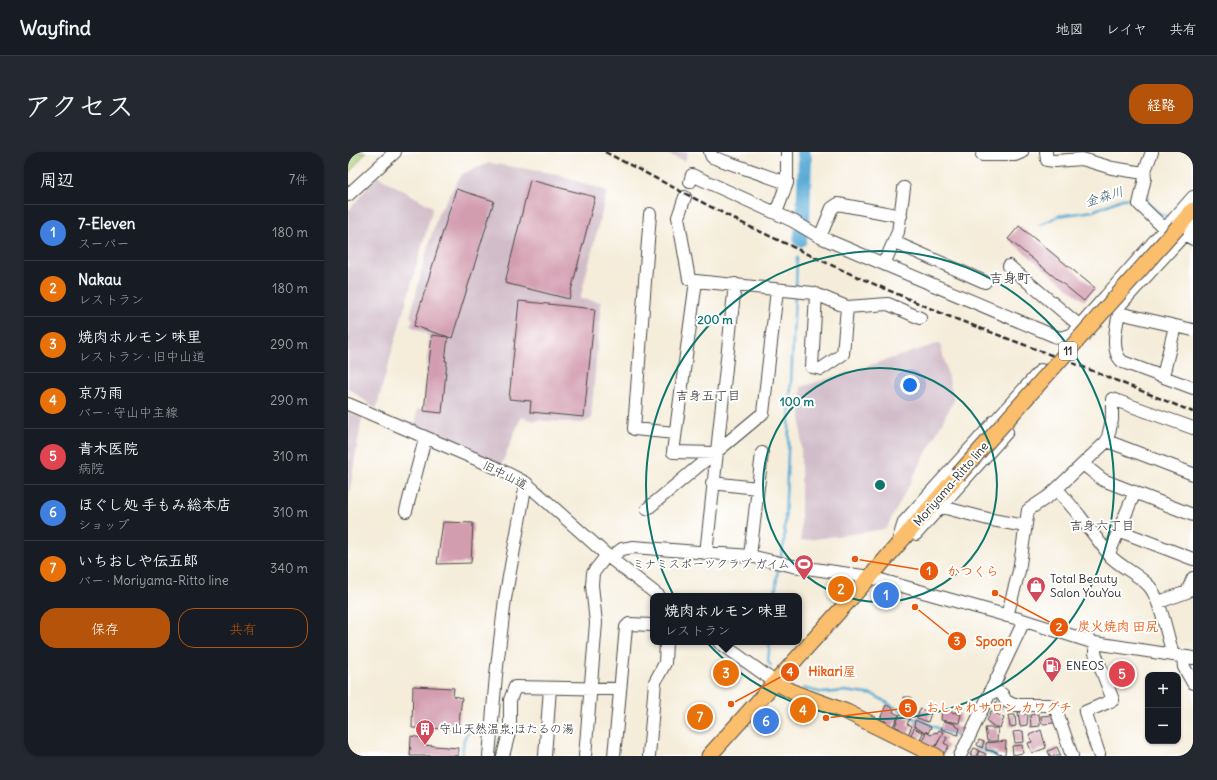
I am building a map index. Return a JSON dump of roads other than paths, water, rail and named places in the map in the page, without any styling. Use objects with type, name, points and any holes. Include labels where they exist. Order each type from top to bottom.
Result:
[{"type":"main road","name":"Moriyama-Ritto line","points":[[709,756],[870,577],[958,475],[1183,223]]},
{"type":"main road","points":[[775,682],[794,693],[847,712],[936,756]]},
{"type":"street","points":[[348,195],[395,152]]},
{"type":"street","points":[[710,152],[712,157],[787,183]]},
{"type":"street","points":[[776,213],[787,183],[787,152]]},
{"type":"street","points":[[982,155],[1015,155],[1022,152]]},
{"type":"street","points":[[1046,152],[1047,160],[1055,161],[1082,159],[1112,168],[1144,173]]},
{"type":"street","points":[[1152,152],[1144,173],[1145,178],[1140,197],[1141,207],[1183,223]]},
{"type":"street","points":[[690,182],[692,175],[776,213],[820,237],[1059,338],[1071,335],[1106,296],[1183,223]]},
{"type":"street","points":[[884,264],[898,232],[904,188]]},
{"type":"street","points":[[1193,196],[1183,223],[1120,309],[1116,351],[1118,359],[1123,362],[1193,388]]},
{"type":"street","points":[[685,197],[678,216],[689,279],[816,294],[847,307],[888,304],[920,318]]},
{"type":"street","points":[[820,237],[832,208],[838,204],[900,216]]},
{"type":"street","points":[[650,214],[634,429],[675,433]]},
{"type":"street","points":[[894,242],[985,282]]},
{"type":"street","points":[[1009,266],[1080,326]]},
{"type":"street","points":[[696,281],[673,452],[714,453]]},
{"type":"street","points":[[706,554],[714,453],[735,284]]},
{"type":"street","points":[[646,509],[763,413],[777,290]]},
{"type":"street","points":[[816,294],[812,367],[821,369],[843,354],[847,307]]},
{"type":"street","points":[[1106,296],[1120,309],[1193,330]]},
{"type":"street","points":[[1163,376],[1175,326]]},
{"type":"street","points":[[899,544],[904,522],[1041,370]]},
{"type":"street","points":[[1007,616],[1019,571],[1028,510],[1057,489],[1107,441],[1112,420],[1112,399],[1193,428]]},
{"type":"street","name":"旧中山道","points":[[348,404],[497,468],[526,483],[608,557],[655,593]]},
{"type":"street","points":[[899,544],[910,540],[942,507],[1007,432],[994,422]]},
{"type":"street","points":[[406,511],[425,438]]},
{"type":"street","points":[[1107,441],[1193,474]]},
{"type":"street","points":[[750,556],[762,453]]},
{"type":"street","points":[[1083,464],[1103,480],[1193,515]]},
{"type":"street","points":[[489,756],[496,675],[505,599],[526,483]]},
{"type":"street","points":[[712,483],[758,488]]},
{"type":"street","points":[[1057,489],[1110,556],[1150,586],[1159,602],[1183,657],[1184,667],[1193,683]]},
{"type":"street","points":[[1110,556],[1110,551],[1120,531],[1135,492]]},
{"type":"street","points":[[942,507],[992,520],[1025,526]]},
{"type":"street","points":[[1120,531],[1193,559]]},
{"type":"street","points":[[585,756],[596,623],[592,585],[593,573],[608,557],[622,549],[633,547],[706,554],[750,556],[779,563],[870,577],[1095,643],[1183,657]]},
{"type":"street","points":[[1159,602],[1187,592],[1193,578]]},
{"type":"street","points":[[960,756],[1024,621]]},
{"type":"street","points":[[614,756],[626,627],[628,624],[650,625]]},
{"type":"street","points":[[1095,643],[1095,654],[1113,700],[1085,712],[1099,754]]},
{"type":"street","points":[[649,756],[655,682],[665,663],[666,645]]},
{"type":"street","points":[[723,645],[775,682]]},
{"type":"street","points":[[503,756],[510,729],[510,700],[515,687],[620,689]]},
{"type":"street","points":[[545,756],[550,688]]},
{"type":"street","points":[[991,689],[1002,694],[1006,701],[1014,705],[1052,706],[1056,712],[1072,756]]},
{"type":"waterway","points":[[803,152],[805,159],[803,223]]},
{"type":"waterway","name":"金森川","points":[[1040,225],[1058,216],[1093,211],[1122,199],[1136,198]]},
{"type":"waterway","name":"金森川","points":[[1145,199],[1161,215],[1171,217]]},
{"type":"waterway","points":[[800,240],[801,232]]},
{"type":"waterway","points":[[796,287],[797,258]]},
{"type":"waterway","points":[[780,560],[784,543],[795,294]]},
{"type":"waterway","points":[[775,593],[778,567]]},
{"type":"waterway","points":[[770,645],[768,661],[771,666]]},
{"type":"waterway","points":[[803,688],[823,693],[845,691],[874,695],[913,718],[957,736]]},
{"type":"waterway","points":[[462,756],[464,739],[471,728]]},
{"type":"waterway","points":[[977,747],[996,756]]},
{"type":"railway","points":[[605,152],[744,224],[844,271],[948,316],[1083,367],[1193,412]]},
{"type":"place","name":"かつくら","points":[[855,559]]},
{"type":"place","name":"ミナミスポーツクラブ ガイム","points":[[804,581]]},
{"type":"place","name":"Nakau","points":[[841,589]]},
{"type":"place","name":"炭火焼肉 田尻","points":[[995,593]]},
{"type":"place","name":"7-Eleven","points":[[886,595]]},
{"type":"place","name":"Total Beauty Salon YouYou","points":[[1036,603]]},
{"type":"place","name":"Spoon","points":[[915,607]]},
{"type":"place","name":"焼肉ホルモン 味里","points":[[726,673]]},
{"type":"place","name":"青木医院","points":[[1122,674]]},
{"type":"place","name":"ENEOS","points":[[1052,683]]},
{"type":"place","name":"Hikari屋","points":[[731,704]]},
{"type":"place","name":"京乃雨","points":[[803,710]]},
{"type":"place","name":"いちおしや伝五郎","points":[[700,717]]},
{"type":"place","name":"おしゃれサロン カワグチ","points":[[826,718]]},
{"type":"place","name":"ほぐし処 手もみ総本店","points":[[766,721]]},
{"type":"place","name":"守山天然温泉;ほたるの湯","points":[[425,746]]},
{"type":"district","name":"吉身町","points":[[1010,278]]},
{"type":"district","name":"吉身五丁目","points":[[708,395]]},
{"type":"district","name":"吉身六丁目","points":[[1102,525]]}]
